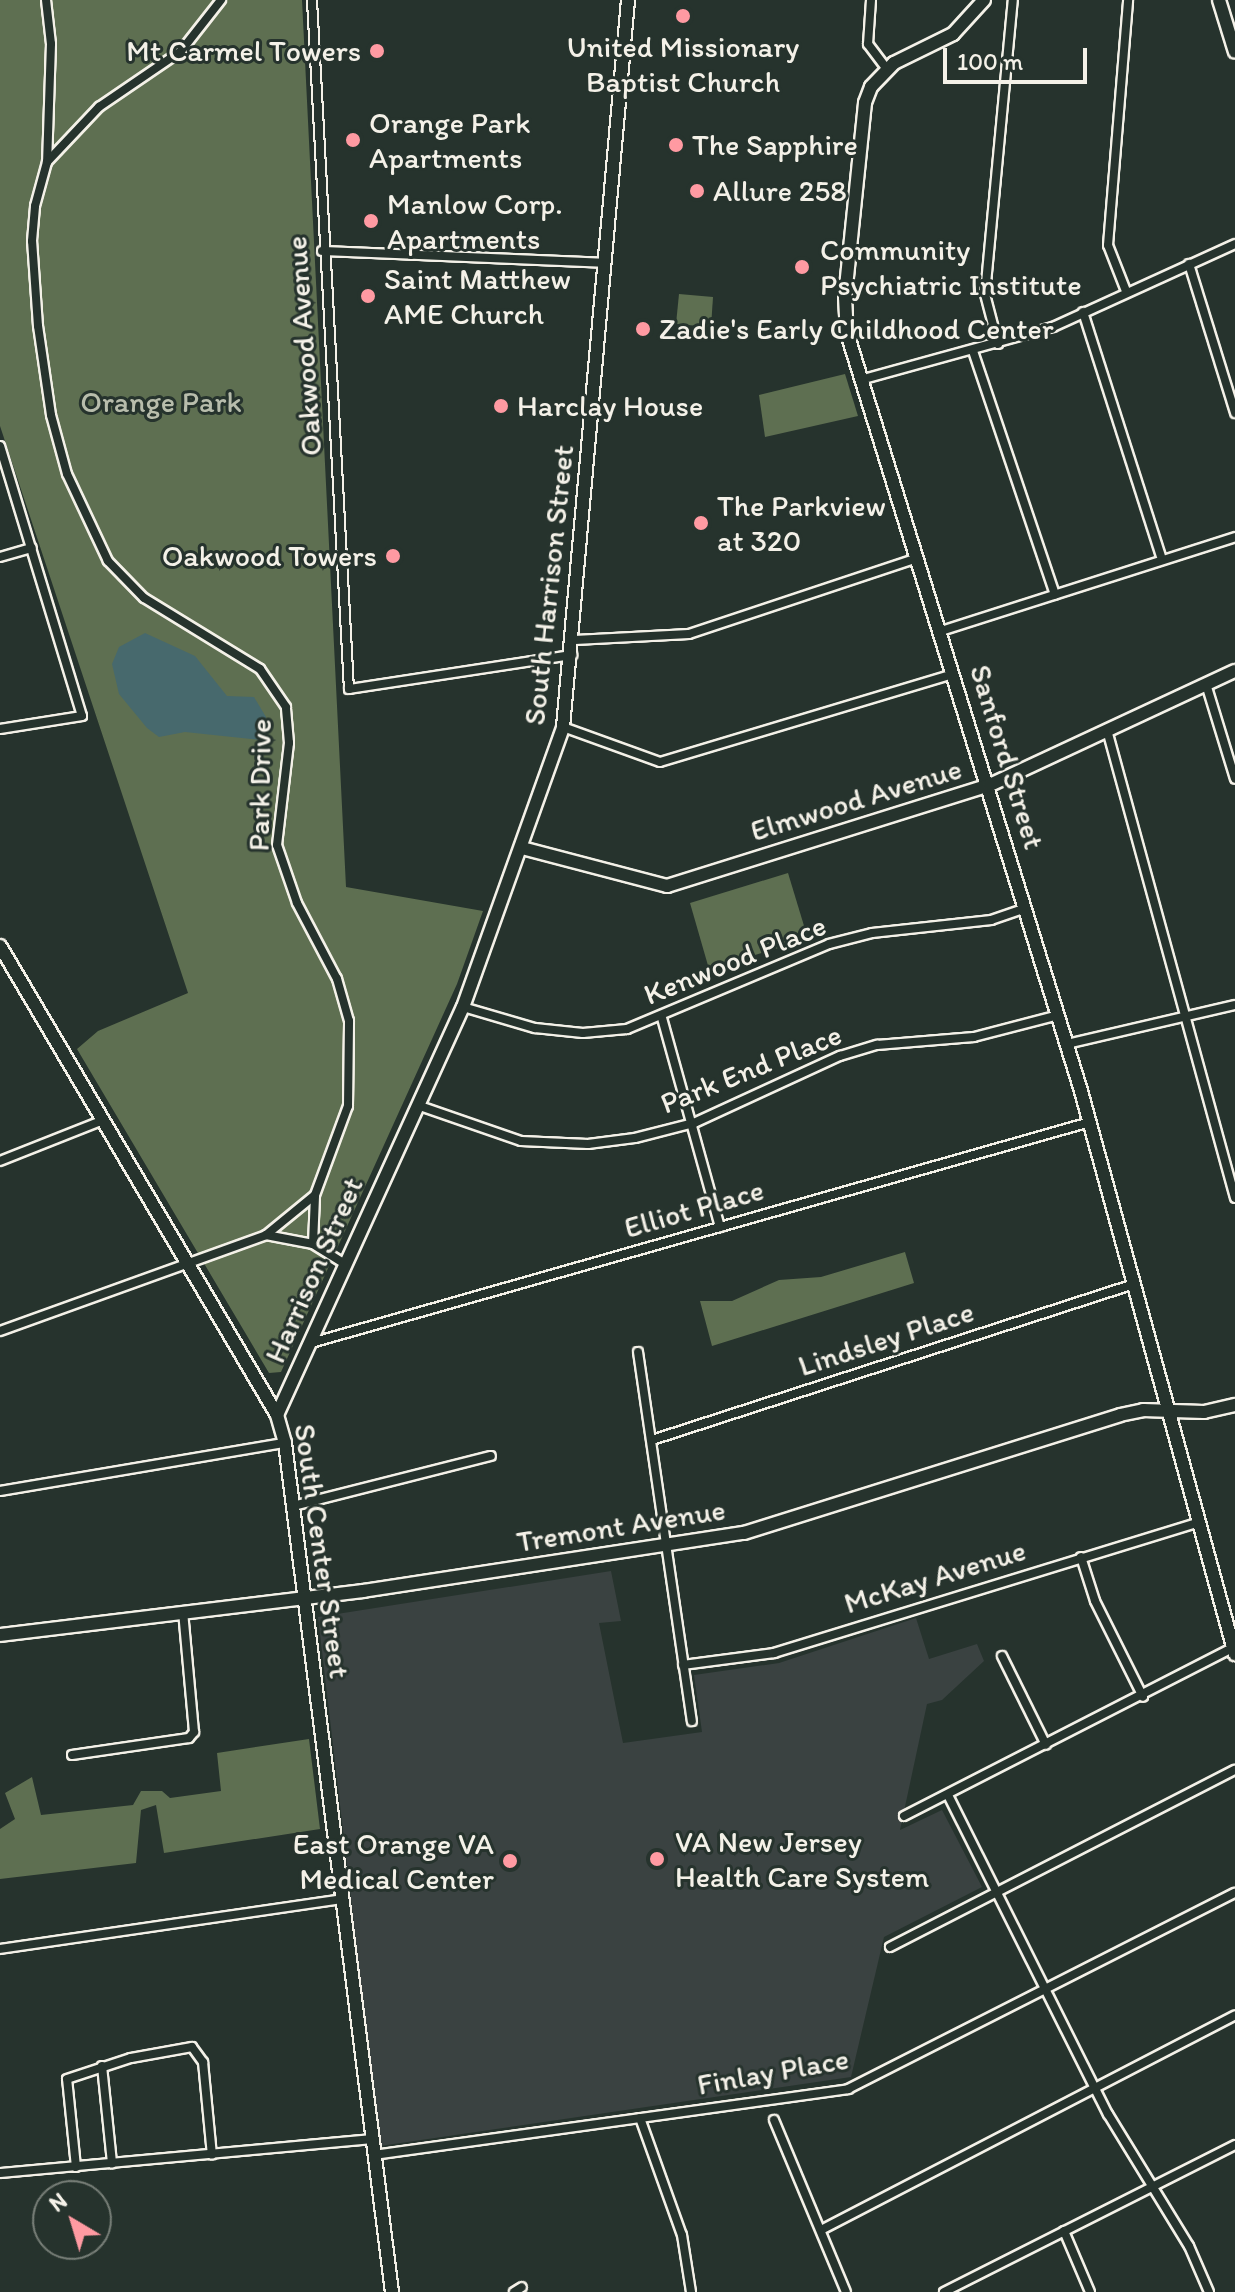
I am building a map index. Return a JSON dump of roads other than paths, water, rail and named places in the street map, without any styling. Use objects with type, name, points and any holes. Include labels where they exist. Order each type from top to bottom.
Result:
[{"type":"main road","name":"South Harrison Street","points":[[399,1147],[463,1007],[563,727],[575,640],[628,0]]},
{"type":"main road","name":"Sanford Street","points":[[984,0],[953,34],[887,69],[865,103],[845,297],[847,333],[1059,1015],[1234,1651]]},
{"type":"main road","points":[[1219,0],[1235,52]]},
{"type":"main road","name":"Elmwood Avenue","points":[[522,848],[667,886],[990,785],[1235,671]]},
{"type":"main road","name":"South Center Street","points":[[0,946],[277,1415],[285,1443],[392,2292]]},
{"type":"main road","name":"Harrison Street","points":[[277,1415],[399,1147]]},
{"type":"main road","name":"Tremont Avenue","points":[[0,1635],[305,1598],[668,1547],[744,1533],[1120,1415],[1168,1410],[1204,1412],[1235,1405]]},
{"type":"street","name":"Park Drive","points":[[0,1331],[184,1261],[266,1235],[315,1195],[340,1139],[351,1051],[349,1021],[337,979],[297,903],[277,845],[289,743],[286,707],[260,669],[144,598],[108,561],[87,522],[51,415],[38,326],[32,241],[35,206],[47,162],[51,44],[46,0]]},
{"type":"street","name":"Park Drive","points":[[47,162],[99,107],[181,51],[221,0]]},
{"type":"street","name":"Oakwood Avenue","points":[[312,0],[322,251],[349,689],[573,654]]},
{"type":"street","points":[[871,0],[868,44],[887,69]]},
{"type":"street","points":[[998,344],[985,294],[1013,0]]},
{"type":"street","points":[[1126,291],[1108,245],[1128,0]]},
{"type":"street","points":[[860,380],[998,344],[1083,312],[1235,244]]},
{"type":"street","points":[[322,251],[605,263]]},
{"type":"street","points":[[1189,264],[1235,413]]},
{"type":"street","points":[[1083,312],[1162,560]]},
{"type":"street","points":[[973,351],[1055,595]]},
{"type":"street","points":[[0,446],[82,716],[0,729]]},
{"type":"street","points":[[941,631],[1235,537]]},
{"type":"street","points":[[0,557],[32,548]]},
{"type":"street","points":[[575,640],[689,634],[917,558]]},
{"type":"street","points":[[563,727],[660,762],[954,674]]},
{"type":"street","points":[[1206,684],[1235,779]]},
{"type":"street","points":[[1107,730],[1235,1198]]},
{"type":"street","name":"Kenwood Place","points":[[463,1007],[535,1028],[583,1033],[627,1029],[662,1018],[829,944],[872,933],[991,920],[1026,907]]},
{"type":"street","points":[[1067,1044],[1235,1005]]},
{"type":"street","name":"Park End Place","points":[[417,1105],[521,1141],[588,1144],[694,1123],[840,1056],[877,1045],[974,1037],[1059,1015]]},
{"type":"street","points":[[662,1018],[694,1123],[720,1227]]},
{"type":"street","points":[[0,1161],[101,1121]]},
{"type":"street","name":"Elliot Place","points":[[311,1343],[1090,1122]]},
{"type":"street","points":[[313,1244],[315,1195]]},
{"type":"street","points":[[266,1235],[313,1244],[345,1264]]},
{"type":"street","name":"Lindsley Place","points":[[652,1440],[1134,1284]]},
{"type":"street","points":[[638,1352],[692,1721]]},
{"type":"street","points":[[0,1491],[285,1443]]},
{"type":"street","points":[[293,1506],[491,1456]]},
{"type":"street","name":"McKay Avenue","points":[[683,1665],[774,1653],[1199,1522]]},
{"type":"street","points":[[1081,1557],[1095,1601],[1143,1697]]},
{"type":"street","points":[[72,1755],[189,1738],[194,1732],[183,1611]]},
{"type":"street","points":[[904,1816],[1234,1651]]},
{"type":"street","points":[[1002,1656],[1046,1745]]},
{"type":"street","points":[[890,1947],[1235,1770]]},
{"type":"street","points":[[948,1795],[1095,2088],[1149,2188],[1189,2246],[1209,2292]]},
{"type":"street","name":"Finlay Place","points":[[374,2155],[848,2089],[1235,1893]]},
{"type":"street","points":[[0,1949],[341,1899]]},
{"type":"street","points":[[821,2230],[1235,2015]]},
{"type":"street","points":[[76,2167],[67,2079],[102,2066],[192,2047],[199,2051],[212,2155]]},
{"type":"street","points":[[102,2066],[112,2163]]},
{"type":"street","points":[[640,2118],[682,2235],[691,2292]]},
{"type":"street","points":[[774,2120],[846,2292]]},
{"type":"street","points":[[0,2173],[371,2139]]},
{"type":"street","points":[[944,2292],[1235,2145]]},
{"type":"street","points":[[1064,2231],[1090,2292]]},
{"type":"street","points":[[968,2280],[973,2292]]},
{"type":"water","points":[[145,633],[195,656],[227,696],[254,697],[266,717],[261,740],[185,732],[159,737],[147,728],[119,694],[112,664],[119,647]]},
{"type":"place","name":"United Missionary Baptist Church","points":[[683,16]]},
{"type":"place","name":"Mt Carmel Towers","points":[[377,51]]},
{"type":"place","name":"Orange Park Apartments","points":[[353,140]]},
{"type":"place","name":"The Sapphire","points":[[676,145]]},
{"type":"place","name":"Allure 258","points":[[697,191]]},
{"type":"place","name":"Manlow Corp. Apartments","points":[[371,221]]},
{"type":"place","name":"Community Psychiatric Institute","points":[[802,267]]},
{"type":"place","name":"Saint Matthew AME Church","points":[[368,296]]},
{"type":"place","name":"Zadie's Early Childhood Center","points":[[643,329]]},
{"type":"place","name":"Harclay House","points":[[501,406]]},
{"type":"place","name":"The Parkview at 320","points":[[701,523]]},
{"type":"place","name":"Oakwood Towers","points":[[393,556]]},
{"type":"place","name":"VA New Jersey Health Care System","points":[[657,1859]]},
{"type":"place","name":"East Orange VA Medical Center","points":[[510,1861]]},
{"type":"park label","name":"Orange Park","points":[[161,402]]}]
